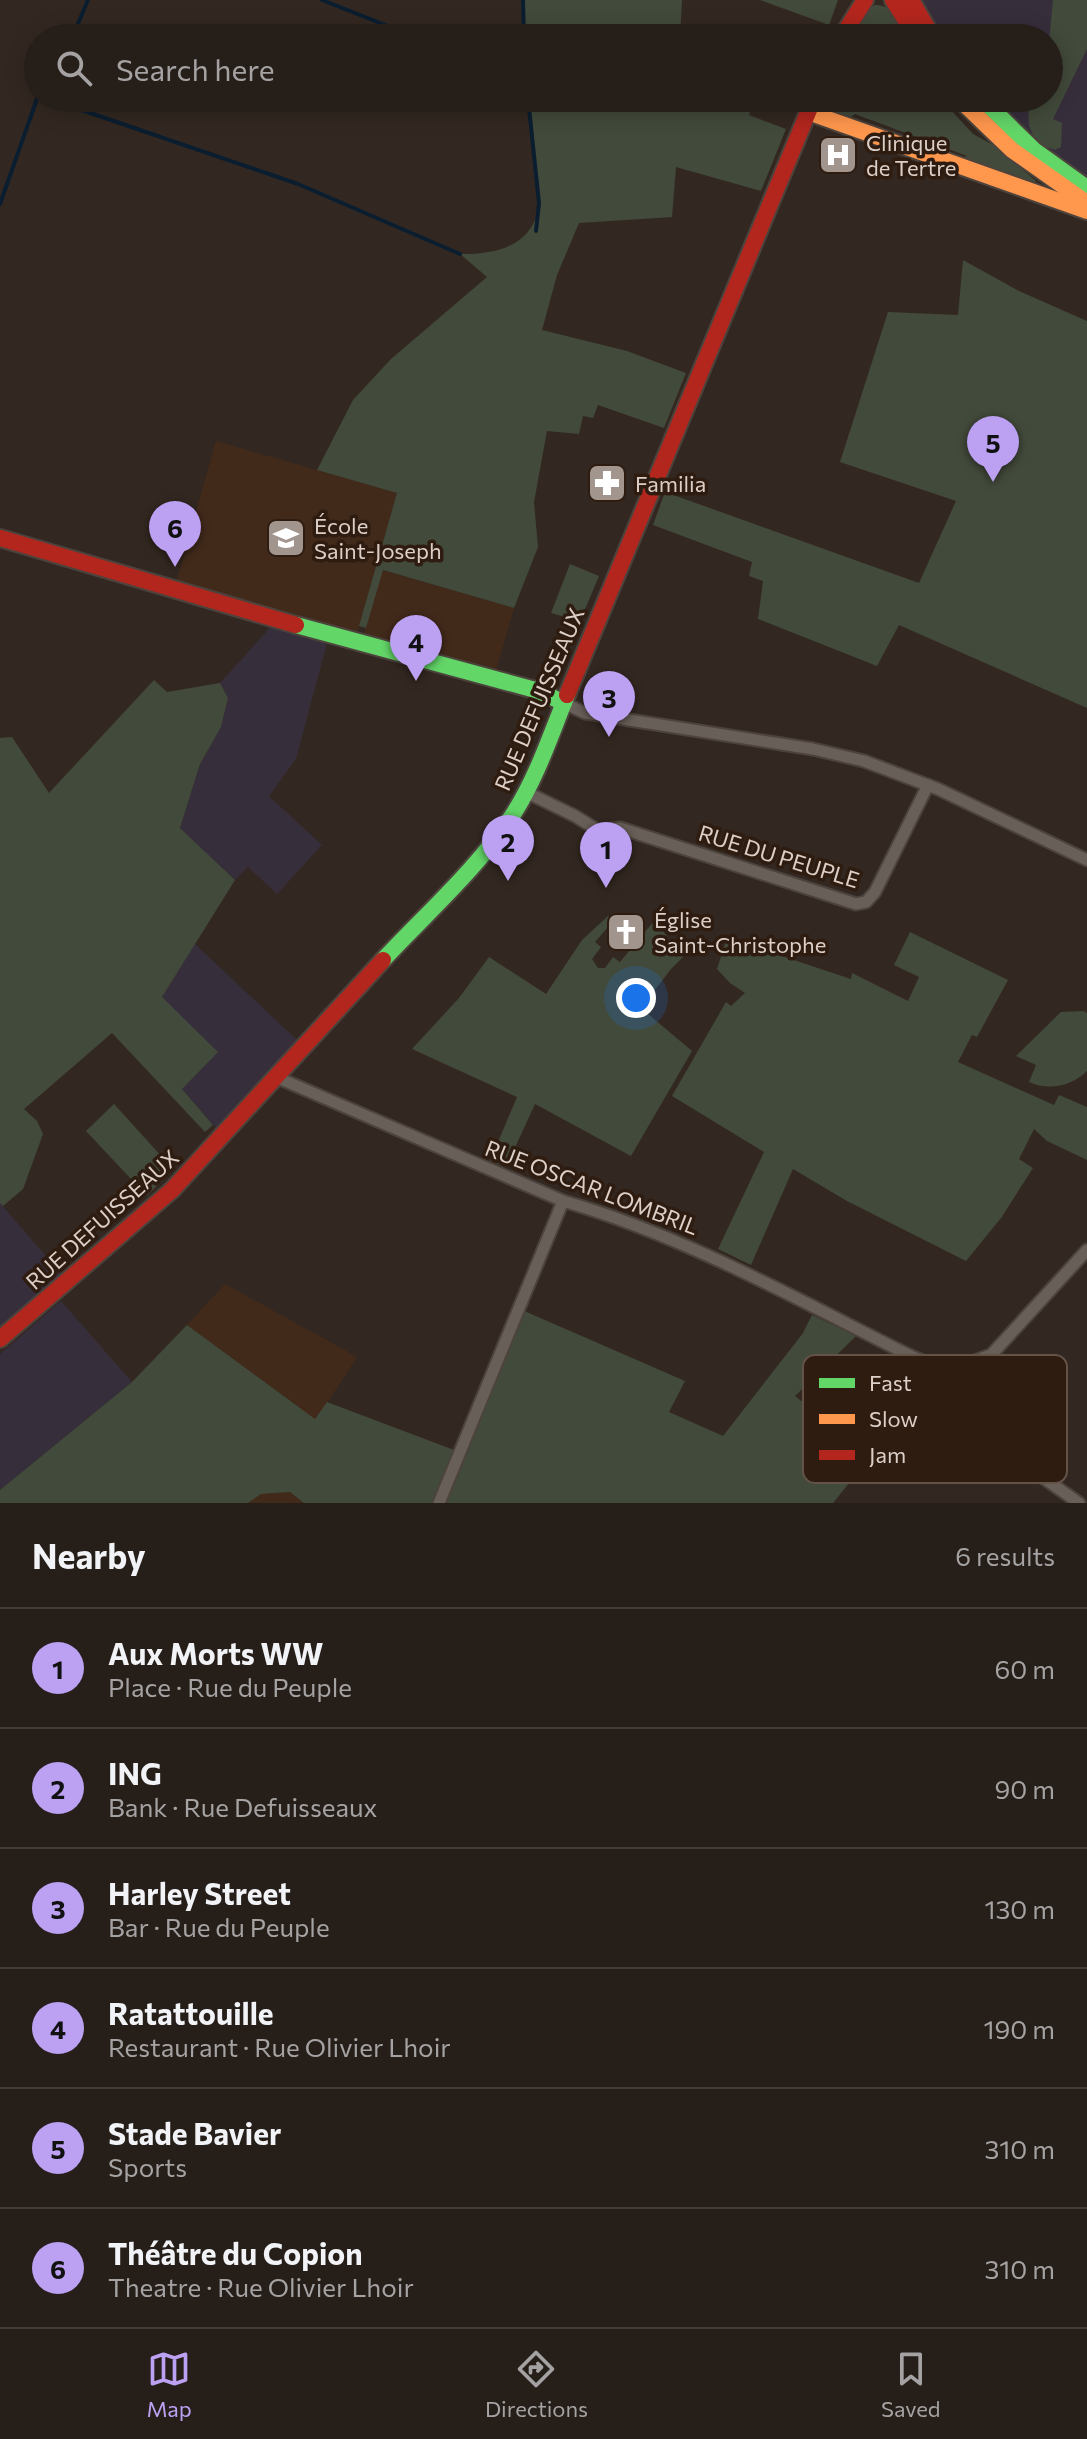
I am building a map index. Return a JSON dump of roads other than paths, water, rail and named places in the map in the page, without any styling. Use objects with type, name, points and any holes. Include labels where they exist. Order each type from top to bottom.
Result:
[{"type":"main road","points":[[844,24],[849,0]]},
{"type":"main road","points":[[849,24],[865,0]]},
{"type":"main road","points":[[893,0],[908,24]]},
{"type":"main road","points":[[911,0],[925,24]]},
{"type":"main road","name":"RUE DEFUISSEAUX","points":[[0,1339],[162,1201],[491,845],[526,792],[808,112]]},
{"type":"main road","points":[[829,112],[1087,211]]},
{"type":"main road","points":[[973,112],[1012,150],[1087,203]]},
{"type":"main road","points":[[995,112],[1034,150],[1087,188]]},
{"type":"main road","points":[[0,538],[257,614],[539,691],[564,703]]},
{"type":"street","points":[[564,703],[585,713],[813,749],[851,758],[928,785],[1087,860]]},
{"type":"street","name":"RUE DU PEUPLE","points":[[526,792],[591,824],[599,831],[620,828],[862,904],[875,892],[928,785]]},
{"type":"street","name":"RUE OSCAR LOMBRIL","points":[[276,1077],[563,1201],[608,1214],[694,1248],[912,1355]]},
{"type":"street","points":[[439,1503],[563,1201]]},
{"type":"street","points":[[992,1354],[1087,1250]]},
{"type":"street","name":"RUE OSCAR LOMBRIL","points":[[890,1346],[899,1355]]},
{"type":"street","points":[[1051,1483],[1079,1503]]},
{"type":"waterway","points":[[78,24],[88,0]]},
{"type":"waterway","points":[[322,0],[383,24]]},
{"type":"waterway","points":[[523,0],[524,24]]},
{"type":"waterway","points":[[0,204],[32,112]]},
{"type":"waterway","points":[[87,112],[298,184],[460,254]]},
{"type":"waterway","points":[[529,112],[539,203],[536,231]]},
{"type":"place","name":"Clinique de Tertre","points":[[838,155]]},
{"type":"place","name":"Stade Bavier","points":[[993,482]]},
{"type":"place","name":"Familia","points":[[607,483]]},
{"type":"place","name":"École Saint-Joseph","points":[[286,538]]},
{"type":"place","name":"Théâtre du Copion","points":[[175,567]]},
{"type":"place","name":"Ratattouille","points":[[416,681]]},
{"type":"place","name":"Harley Street","points":[[609,737]]},
{"type":"place","name":"ING","points":[[508,881]]},
{"type":"place","name":"Aux Morts WW","points":[[606,888]]},
{"type":"place","name":"Église Saint-Christophe","points":[[626,932]]}]
